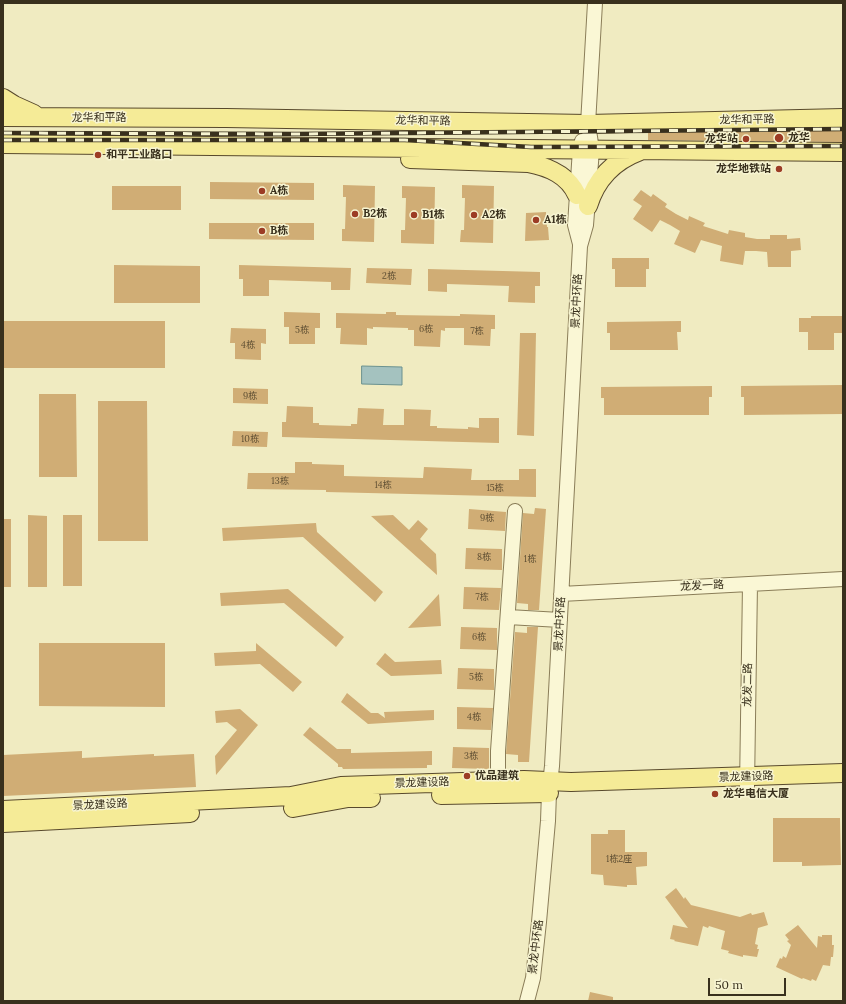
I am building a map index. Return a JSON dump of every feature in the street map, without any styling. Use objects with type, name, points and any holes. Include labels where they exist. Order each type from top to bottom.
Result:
[{"type":"main road","points":[[3,98],[26,111],[47,118]]},
{"type":"main road","name":"龙华和平路","points":[[3,118],[226,118],[588,124],[843,118]]},
{"type":"main road","points":[[7,146],[278,146],[843,152]]},
{"type":"main road","points":[[278,146],[342,157],[535,165],[547,168],[560,174],[574,188],[582,201],[593,190],[604,175],[619,161],[641,150]]},
{"type":"main road","name":"景龙建设路","points":[[3,810],[291,796],[341,786],[524,780],[572,793],[747,782],[843,773]]},
{"type":"main road","name":"景龙建设路","points":[[747,782],[843,783]]},
{"type":"main road","name":"景龙建设路","points":[[3,823],[292,808],[348,798],[525,792],[549,787]]},
{"type":"street","name":"景龙中环路","points":[[527,1001],[532,978],[539,922],[548,821],[549,787],[552,766],[580,246],[575,224],[582,201],[595,3]]},
{"type":"street","points":[[498,781],[498,751],[515,511]]},
{"type":"street","name":"龙发一路","points":[[561,594],[843,579]]},
{"type":"street","name":"龙发二路","points":[[747,782],[750,584]]},
{"type":"street","points":[[508,616],[560,620]]},
{"type":"water","points":[[362,366],[402,367],[402,385],[362,384]]},
{"type":"building","points":[[843,128],[843,142],[648,140],[648,133]]},
{"type":"building","name":"A栋","points":[[210,182],[314,183],[314,200],[210,199]]},
{"type":"building","name":"B2栋","points":[[343,185],[375,186],[374,242],[342,241],[342,229],[345,229],[346,197],[343,197]]},
{"type":"building","name":"A2栋","points":[[462,185],[494,186],[493,243],[460,242],[461,230],[464,230],[465,198],[462,198]]},
{"type":"building","points":[[112,186],[181,186],[181,210],[112,210]]},
{"type":"building","name":"B1栋","points":[[402,186],[435,187],[434,244],[401,243],[401,230],[405,230],[406,198],[402,198]]},
{"type":"building","points":[[641,190],[651,197],[653,194],[667,204],[665,207],[676,214],[688,220],[689,216],[705,223],[703,226],[728,234],[729,230],[745,233],[745,237],[757,239],[770,239],[770,235],[787,235],[787,239],[800,238],[801,250],[791,251],[791,267],[768,267],[767,252],[756,251],[745,251],[743,265],[720,261],[722,246],[701,240],[695,253],[674,244],[680,231],[670,225],[660,220],[652,232],[633,219],[642,206],[633,200]]},
{"type":"building","name":"A1栋","points":[[546,212],[549,240],[525,241],[526,213]]},
{"type":"building","name":"B栋","points":[[209,223],[314,223],[314,240],[209,239]]},
{"type":"building","points":[[612,258],[649,258],[649,269],[646,269],[646,287],[615,287],[615,269],[612,269]]},
{"type":"building","points":[[114,265],[200,266],[200,303],[114,303]]},
{"type":"building","points":[[239,265],[351,268],[350,290],[331,290],[331,282],[269,280],[269,296],[243,296],[243,279],[239,279]]},
{"type":"building","points":[[367,268],[412,269],[411,285],[366,283]]},
{"type":"building","points":[[428,269],[540,272],[540,286],[535,286],[535,303],[508,302],[509,286],[447,284],[447,292],[428,291]]},
{"type":"building","points":[[284,312],[320,313],[320,328],[315,328],[315,344],[289,344],[289,327],[284,327]]},
{"type":"building","points":[[386,312],[396,312],[396,315],[495,315],[495,329],[491,329],[490,346],[464,345],[464,328],[445,328],[445,331],[441,330],[440,347],[414,346],[414,330],[408,330],[408,328],[367,328],[367,345],[340,344],[341,328],[336,328],[336,313],[386,314]]},
{"type":"building","points":[[811,316],[843,316],[843,333],[834,333],[834,350],[808,350],[808,332],[799,332],[799,318],[811,318]]},
{"type":"building","points":[[4,321],[165,321],[165,368],[4,368]]},
{"type":"building","points":[[681,321],[681,332],[677,332],[678,350],[610,350],[610,333],[607,333],[607,322]]},
{"type":"building","points":[[231,328],[266,329],[266,344],[261,343],[261,360],[235,359],[235,343],[230,343]]},
{"type":"building","points":[[520,333],[536,333],[534,436],[517,435]]},
{"type":"building","points":[[843,385],[843,414],[744,415],[744,397],[741,397],[741,386]]},
{"type":"building","points":[[712,386],[712,397],[709,397],[709,415],[604,415],[604,398],[601,398],[601,387]]},
{"type":"building","points":[[233,388],[268,389],[268,404],[233,403]]},
{"type":"building","points":[[39,394],[76,394],[77,477],[39,477]]},
{"type":"building","points":[[98,401],[147,401],[148,541],[98,541]]},
{"type":"building","points":[[287,406],[313,407],[313,423],[319,423],[319,425],[351,426],[351,424],[357,424],[358,408],[384,409],[383,425],[404,425],[404,409],[431,410],[430,426],[437,426],[437,428],[479,428],[479,418],[499,418],[499,443],[282,437],[282,422],[286,422]]},
{"type":"building","points":[[233,431],[268,432],[267,447],[232,446]]},
{"type":"building","points":[[295,462],[344,465],[344,476],[423,478],[424,467],[472,469],[471,480],[519,480],[519,469],[536,469],[536,497],[247,489],[248,473],[295,473]]},
{"type":"building","points":[[535,508],[546,509],[539,610],[528,610],[528,604],[517,603],[523,513],[534,514]]},
{"type":"building","points":[[469,509],[506,512],[505,531],[468,529]]},
{"type":"building","points":[[28,515],[47,516],[47,587],[28,587]]},
{"type":"building","points":[[63,515],[82,515],[82,586],[63,586]]},
{"type":"building","points":[[393,515],[409,530],[418,520],[428,529],[420,539],[436,554],[437,575],[371,516]]},
{"type":"building","points":[[3,519],[11,519],[11,587],[3,587]]},
{"type":"building","points":[[316,523],[317,532],[383,592],[375,602],[303,537],[223,541],[222,528]]},
{"type":"building","points":[[466,548],[502,549],[502,570],[465,569]]},
{"type":"building","points":[[464,587],[501,588],[499,610],[463,609]]},
{"type":"building","points":[[288,589],[344,637],[336,647],[284,603],[221,606],[220,593]]},
{"type":"building","points":[[439,594],[441,626],[408,628],[438,595]]},
{"type":"building","points":[[461,627],[497,628],[497,650],[460,649]]},
{"type":"building","points":[[527,627],[538,627],[529,762],[518,762],[518,755],[506,754],[515,632],[527,633]]},
{"type":"building","points":[[39,643],[165,643],[165,707],[39,706]]},
{"type":"building","points":[[256,643],[302,682],[293,692],[260,664],[215,666],[214,653],[256,651]]},
{"type":"building","points":[[385,653],[395,662],[441,660],[442,674],[391,676],[376,664]]},
{"type":"building","points":[[458,668],[494,669],[494,690],[457,689]]},
{"type":"building","points":[[347,693],[371,713],[378,713],[385,718],[384,712],[434,710],[434,720],[368,724],[341,702]]},
{"type":"building","points":[[457,707],[493,708],[491,730],[457,729]]},
{"type":"building","points":[[240,709],[258,725],[216,775],[215,756],[237,730],[227,722],[216,723],[215,711]]},
{"type":"building","points":[[310,727],[337,749],[351,749],[351,753],[432,751],[432,765],[427,765],[427,768],[343,769],[342,767],[338,767],[338,764],[303,735]]},
{"type":"building","points":[[453,747],[489,748],[489,769],[452,768]]},
{"type":"building","points":[[82,751],[82,758],[154,754],[154,756],[194,754],[196,787],[3,796],[3,755]]},
{"type":"building","points":[[773,818],[840,818],[841,865],[802,866],[802,862],[773,862]]},
{"type":"building","points":[[608,830],[625,830],[625,852],[647,852],[647,866],[636,867],[637,885],[627,885],[627,887],[604,885],[603,875],[591,874],[591,834],[608,834]]},
{"type":"building","points":[[676,888],[684,899],[685,897],[691,905],[740,917],[751,913],[752,915],[764,912],[768,925],[758,928],[755,944],[758,945],[757,949],[759,949],[757,957],[743,955],[743,957],[728,953],[729,951],[721,949],[725,931],[709,926],[708,928],[703,926],[698,946],[670,939],[673,925],[688,928],[665,897]]},
{"type":"building","points":[[798,925],[817,948],[818,936],[822,937],[822,935],[832,935],[832,945],[834,945],[833,957],[831,957],[830,966],[823,965],[816,981],[812,979],[811,981],[802,979],[776,967],[780,958],[782,959],[783,956],[786,958],[791,945],[787,941],[789,940],[785,935]]},
{"type":"building","points":[[590,992],[613,997],[613,1001],[588,1001]]},
{"type":"railway","points":[[3,133],[296,134],[843,129]]},
{"type":"railway","points":[[3,140],[405,140],[531,147],[843,146]]},
{"type":"place","name":"龙华","points":[[779,138]]},
{"type":"place","name":"龙华站","points":[[746,139]]},
{"type":"place","name":"和平工业路口","points":[[98,155]]},
{"type":"place","name":"龙华地铁站","points":[[779,169]]},
{"type":"place","name":"A栋","points":[[262,191]]},
{"type":"place","name":"B2栋","points":[[355,214]]},
{"type":"place","name":"B1栋","points":[[414,215]]},
{"type":"place","name":"A2栋","points":[[474,215]]},
{"type":"place","name":"A1栋","points":[[536,220]]},
{"type":"place","name":"B栋","points":[[262,231]]},
{"type":"place","name":"优品建筑","points":[[467,776]]},
{"type":"place","name":"龙华电信大厦","points":[[715,794]]}]
